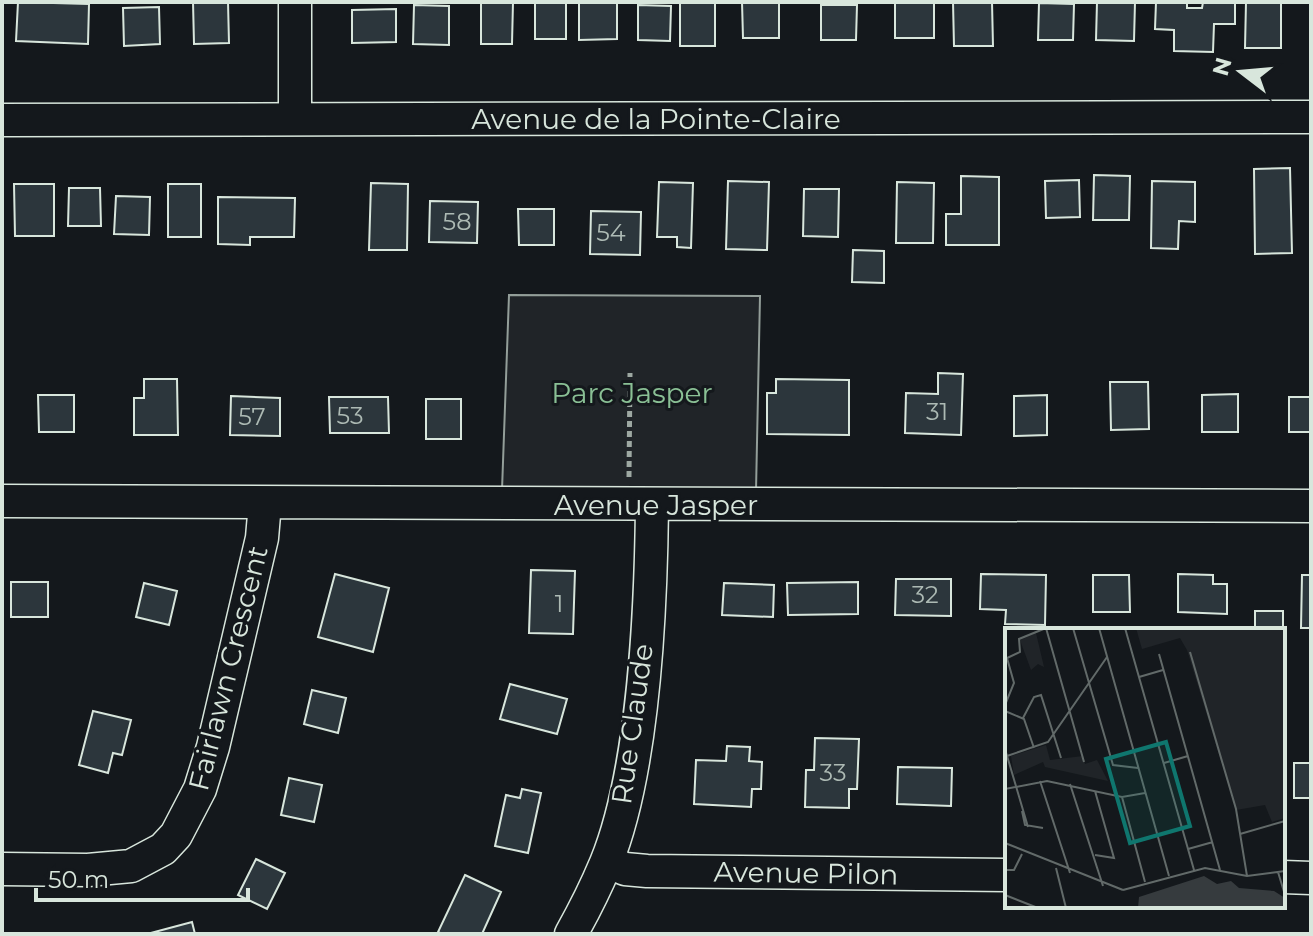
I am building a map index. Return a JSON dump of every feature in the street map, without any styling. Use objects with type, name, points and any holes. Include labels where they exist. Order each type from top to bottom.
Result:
[{"type":"street","points":[[295,2],[295,119]]},
{"type":"street","name":"Avenue de la Pointe-Claire","points":[[2,120],[1311,117]]},
{"type":"street","name":"Avenue Jasper","points":[[2,501],[265,503],[641,497],[1311,506]]},
{"type":"street","name":"Rue Claude","points":[[571,934],[607,861],[636,731],[641,497]]},
{"type":"street","name":"Fairlawn Crescent","points":[[2,869],[88,870],[131,866],[163,849],[176,835],[200,789],[213,747],[262,538],[265,503]]},
{"type":"street","name":"Avenue Pilon","points":[[607,861],[625,869],[647,871],[1005,875]]},
{"type":"street","points":[[1285,877],[1311,878]]},
{"type":"path","points":[[630,373],[641,497]]},
{"type":"green space","name":"Parc Jasper","points":[[509,295],[760,296],[756,491],[502,490]]},
{"type":"building","points":[[18,2],[89,4],[88,44],[16,41]]},
{"type":"building","points":[[193,2],[228,2],[229,43],[194,44]]},
{"type":"building","points":[[481,2],[513,2],[512,44],[481,44]]},
{"type":"building","points":[[535,2],[566,2],[566,39],[535,39]]},
{"type":"building","points":[[579,2],[617,2],[617,39],[579,40]]},
{"type":"building","points":[[680,2],[715,2],[715,46],[680,46]]},
{"type":"building","points":[[742,2],[779,2],[779,38],[743,38]]},
{"type":"building","points":[[934,2],[934,38],[895,38],[895,3]]},
{"type":"building","points":[[953,2],[992,2],[993,46],[954,46]]},
{"type":"building","points":[[1097,2],[1135,2],[1134,41],[1096,40]]},
{"type":"building","points":[[1156,2],[1187,2],[1187,8],[1202,8],[1203,2],[1235,2],[1235,24],[1214,24],[1213,52],[1174,51],[1174,30],[1155,29]]},
{"type":"building","points":[[1246,2],[1281,2],[1281,48],[1245,48]]},
{"type":"building","points":[[1039,3],[1074,4],[1073,40],[1038,40]]},
{"type":"building","points":[[414,5],[449,6],[449,45],[413,44]]},
{"type":"building","points":[[638,5],[671,6],[670,41],[638,40]]},
{"type":"building","points":[[821,5],[857,5],[856,40],[821,40]]},
{"type":"building","points":[[159,7],[160,44],[124,46],[123,8]]},
{"type":"building","points":[[396,9],[396,42],[352,43],[352,10]]},
{"type":"building","points":[[1290,168],[1292,253],[1255,254],[1254,169]]},
{"type":"building","points":[[1094,175],[1130,176],[1129,220],[1093,220]]},
{"type":"building","points":[[961,176],[999,177],[999,245],[946,245],[946,214],[961,214]]},
{"type":"building","points":[[1079,180],[1080,217],[1046,218],[1045,181]]},
{"type":"building","points":[[728,181],[769,182],[767,250],[726,249]]},
{"type":"building","points":[[1152,181],[1195,182],[1195,222],[1179,221],[1178,249],[1151,248]]},
{"type":"building","points":[[659,182],[693,183],[691,248],[677,247],[677,237],[657,237]]},
{"type":"building","points":[[897,182],[934,183],[933,243],[896,243]]},
{"type":"building","points":[[371,183],[408,184],[407,250],[369,250]]},
{"type":"building","points":[[14,184],[54,184],[54,236],[15,236]]},
{"type":"building","points":[[168,184],[201,184],[201,237],[168,237]]},
{"type":"building","points":[[69,188],[100,188],[101,226],[68,226]]},
{"type":"building","points":[[804,189],[839,189],[838,237],[803,236]]},
{"type":"building","points":[[116,196],[150,197],[149,235],[114,234]]},
{"type":"building","points":[[218,197],[295,198],[294,237],[250,237],[250,245],[218,244]]},
{"type":"building","points":[[430,201],[478,202],[477,243],[429,242]]},
{"type":"building","points":[[518,209],[554,209],[554,245],[519,245]]},
{"type":"building","points":[[591,211],[641,212],[640,255],[590,254]]},
{"type":"building","points":[[853,250],[884,251],[884,283],[852,282]]},
{"type":"building","points":[[938,373],[963,374],[961,435],[905,433],[906,393],[938,394]]},
{"type":"building","points":[[144,379],[177,379],[178,435],[134,435],[134,398],[144,398]]},
{"type":"building","points":[[776,379],[849,380],[849,435],[767,434],[767,393],[776,393]]},
{"type":"building","points":[[1110,382],[1148,382],[1149,429],[1111,430]]},
{"type":"building","points":[[1238,394],[1238,432],[1202,432],[1202,395]]},
{"type":"building","points":[[38,395],[74,395],[74,432],[39,432]]},
{"type":"building","points":[[1047,395],[1047,435],[1014,436],[1014,396]]},
{"type":"building","points":[[231,396],[280,398],[280,436],[230,435]]},
{"type":"building","points":[[329,397],[388,397],[389,433],[330,433]]},
{"type":"building","points":[[1289,397],[1311,397],[1311,432],[1289,432]]},
{"type":"building","points":[[426,399],[461,399],[461,439],[426,439]]},
{"type":"building","points":[[531,570],[575,571],[573,634],[529,633]]},
{"type":"building","points":[[335,574],[389,588],[373,652],[318,637]]},
{"type":"building","points":[[981,574],[1046,575],[1045,625],[1005,624],[1006,610],[980,609]]},
{"type":"building","points":[[1178,574],[1213,575],[1213,584],[1227,584],[1227,614],[1178,612]]},
{"type":"building","points":[[1093,575],[1129,575],[1130,612],[1093,612]]},
{"type":"building","points":[[1302,575],[1311,575],[1311,628],[1301,628]]},
{"type":"building","points":[[896,579],[951,579],[951,616],[895,615]]},
{"type":"building","points":[[11,582],[48,582],[48,617],[11,617]]},
{"type":"building","points":[[858,582],[858,614],[788,615],[787,583]]},
{"type":"building","points":[[144,583],[177,591],[169,625],[136,617]]},
{"type":"building","points":[[724,583],[774,585],[773,617],[722,615]]},
{"type":"building","points":[[1255,611],[1283,611],[1283,628],[1255,628]]},
{"type":"building","points":[[510,684],[567,699],[557,734],[500,719]]},
{"type":"building","points":[[312,690],[346,698],[338,733],[304,724]]},
{"type":"building","points":[[93,711],[131,720],[122,755],[113,753],[108,773],[79,765]]},
{"type":"building","points":[[815,738],[859,739],[857,789],[849,789],[849,808],[805,807],[806,770],[814,770]]},
{"type":"building","points":[[727,746],[750,747],[749,761],[762,762],[761,789],[752,789],[751,807],[694,804],[696,760],[726,761]]},
{"type":"building","points":[[1294,763],[1311,763],[1311,798],[1294,798]]},
{"type":"building","points":[[898,767],[952,768],[951,806],[897,804]]},
{"type":"building","points":[[289,778],[322,785],[314,822],[281,815]]},
{"type":"building","points":[[522,789],[541,793],[528,853],[495,846],[506,795],[520,798]]},
{"type":"building","points":[[256,859],[285,873],[267,909],[238,895]]},
{"type":"building","points":[[465,875],[501,892],[482,934],[442,934],[438,932]]},
{"type":"building","points":[[192,922],[195,934],[147,934]]}]
